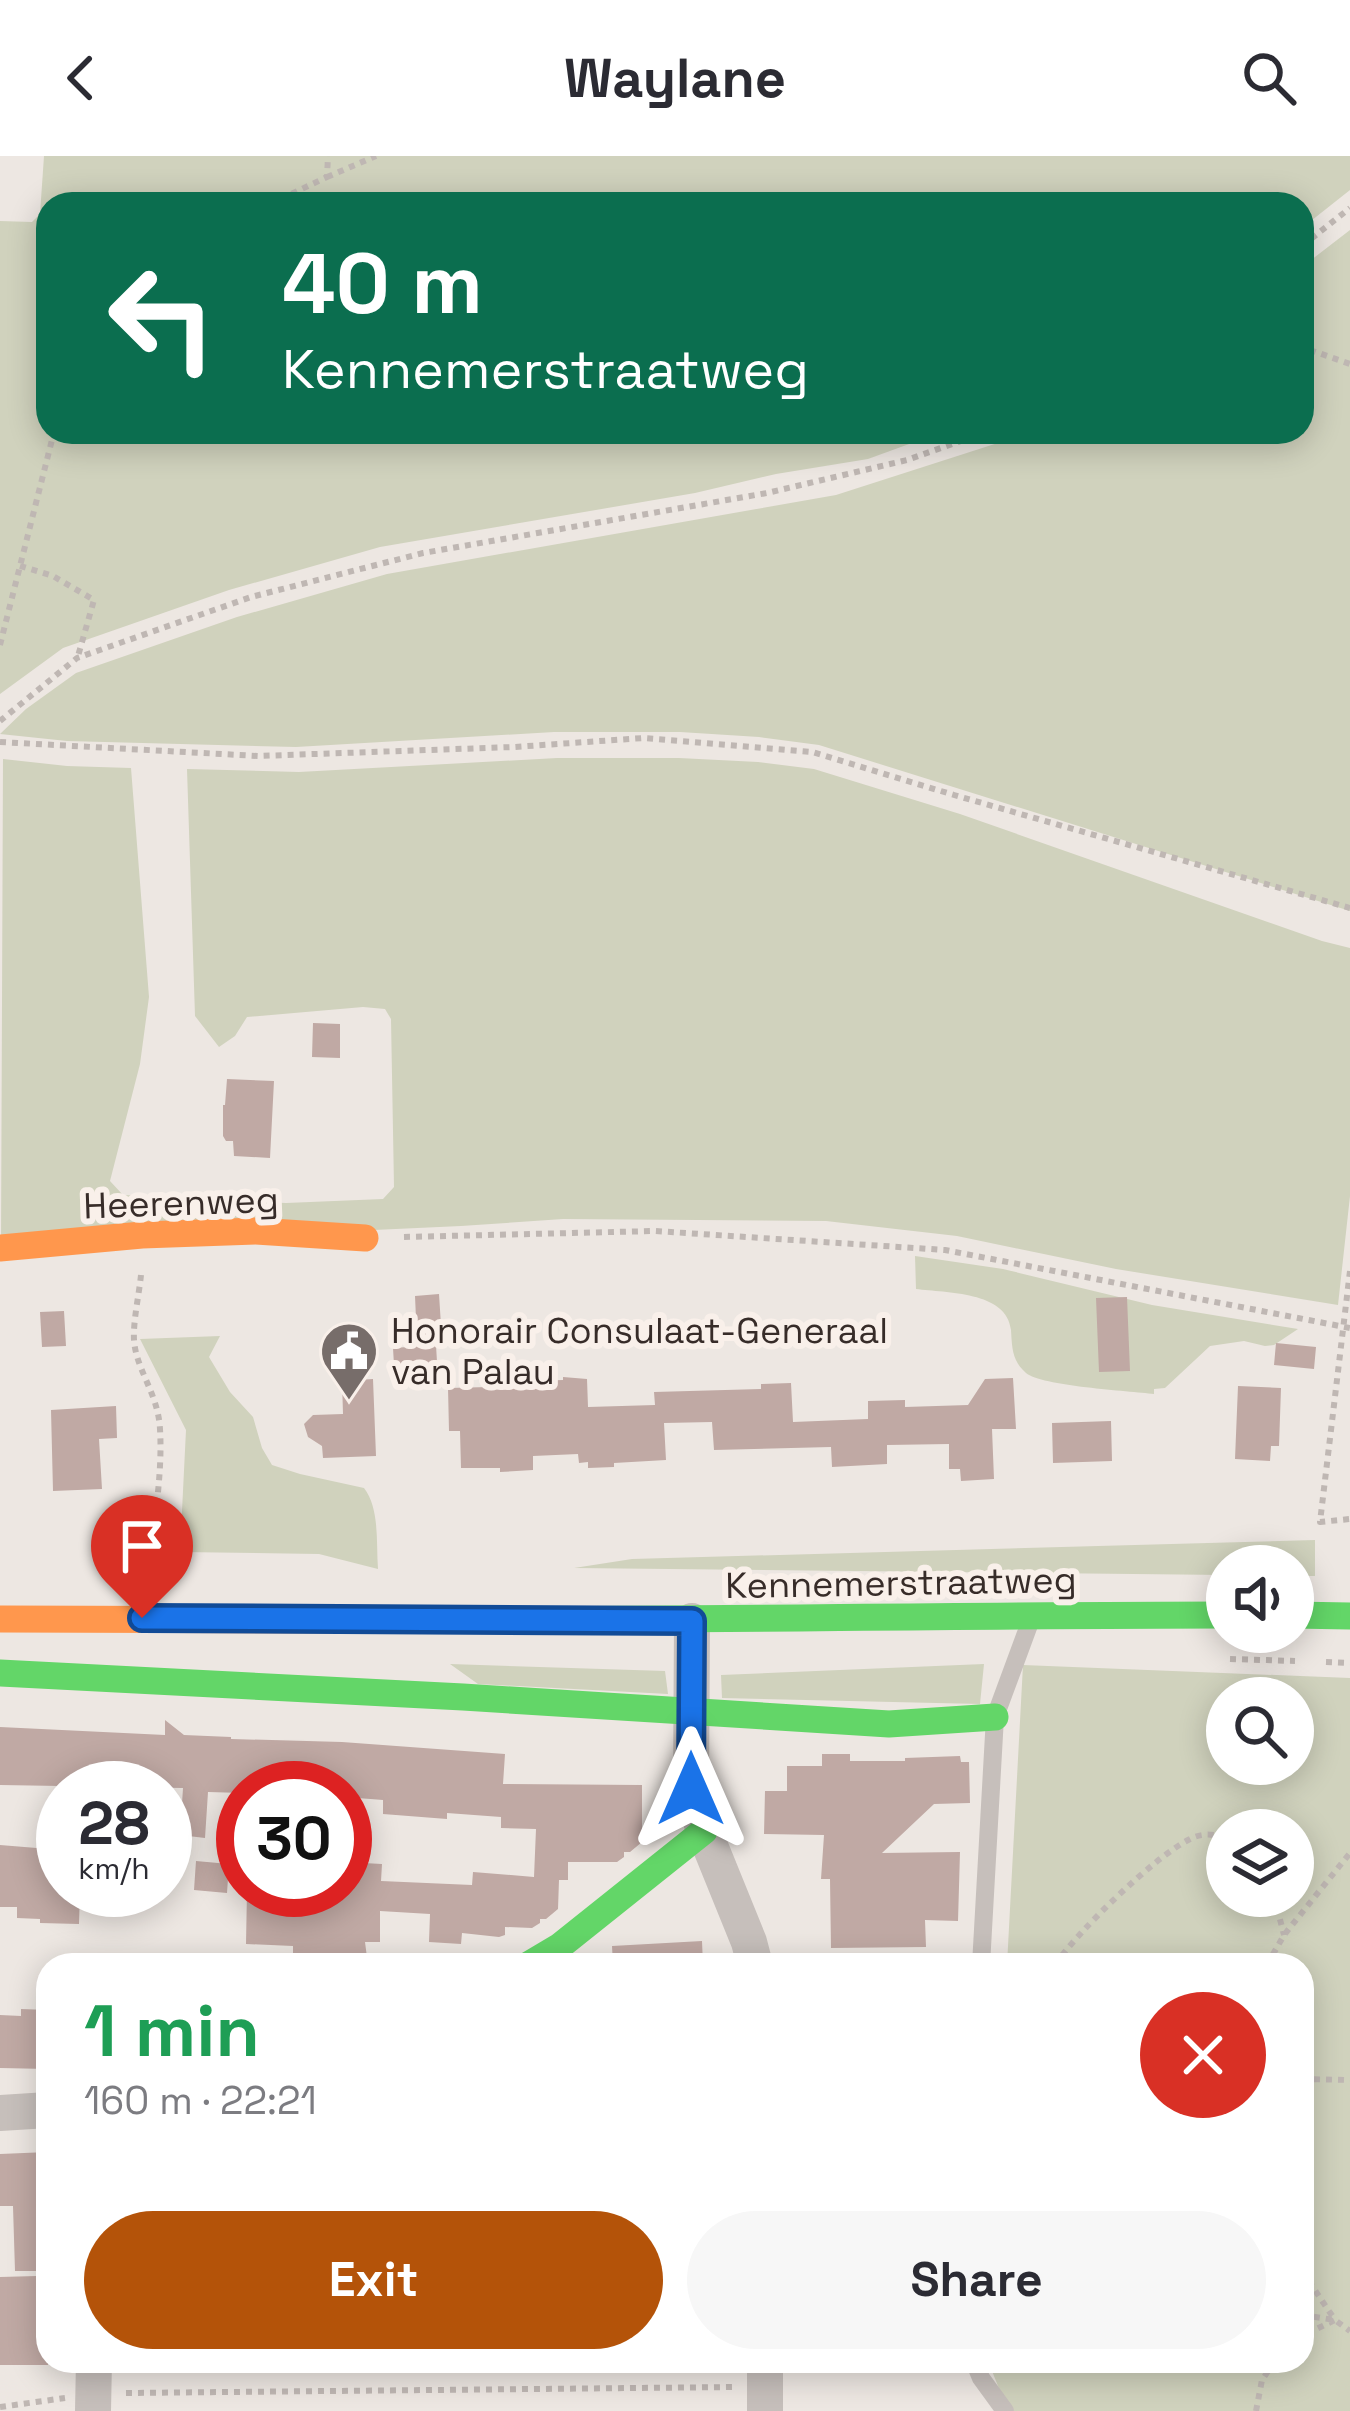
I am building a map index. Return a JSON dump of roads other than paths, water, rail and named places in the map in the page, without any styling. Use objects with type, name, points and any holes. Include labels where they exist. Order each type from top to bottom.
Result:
[{"type":"street","name":"Heerenweg","points":[[0,1248],[256,1231],[365,1238]]},
{"type":"street","name":"Kennemerstraatweg","points":[[0,1618],[692,1621],[1206,1615]]},
{"type":"street","points":[[1314,1615],[1350,1616]]},
{"type":"street","points":[[692,1621],[691,1789],[751,1953]]},
{"type":"street","points":[[0,1673],[889,1724],[995,1717]]},
{"type":"street","points":[[548,1953],[704,1831]]},
{"type":"street","points":[[0,2113],[36,2111]]},
{"type":"lane","points":[[982,1953],[995,1717],[1033,1615]]},
{"type":"lane","points":[[979,2373],[1005,2411]]},
{"type":"place","name":"Honorair Consulaat-Generaal van Palau","points":[[349,1402]]}]
